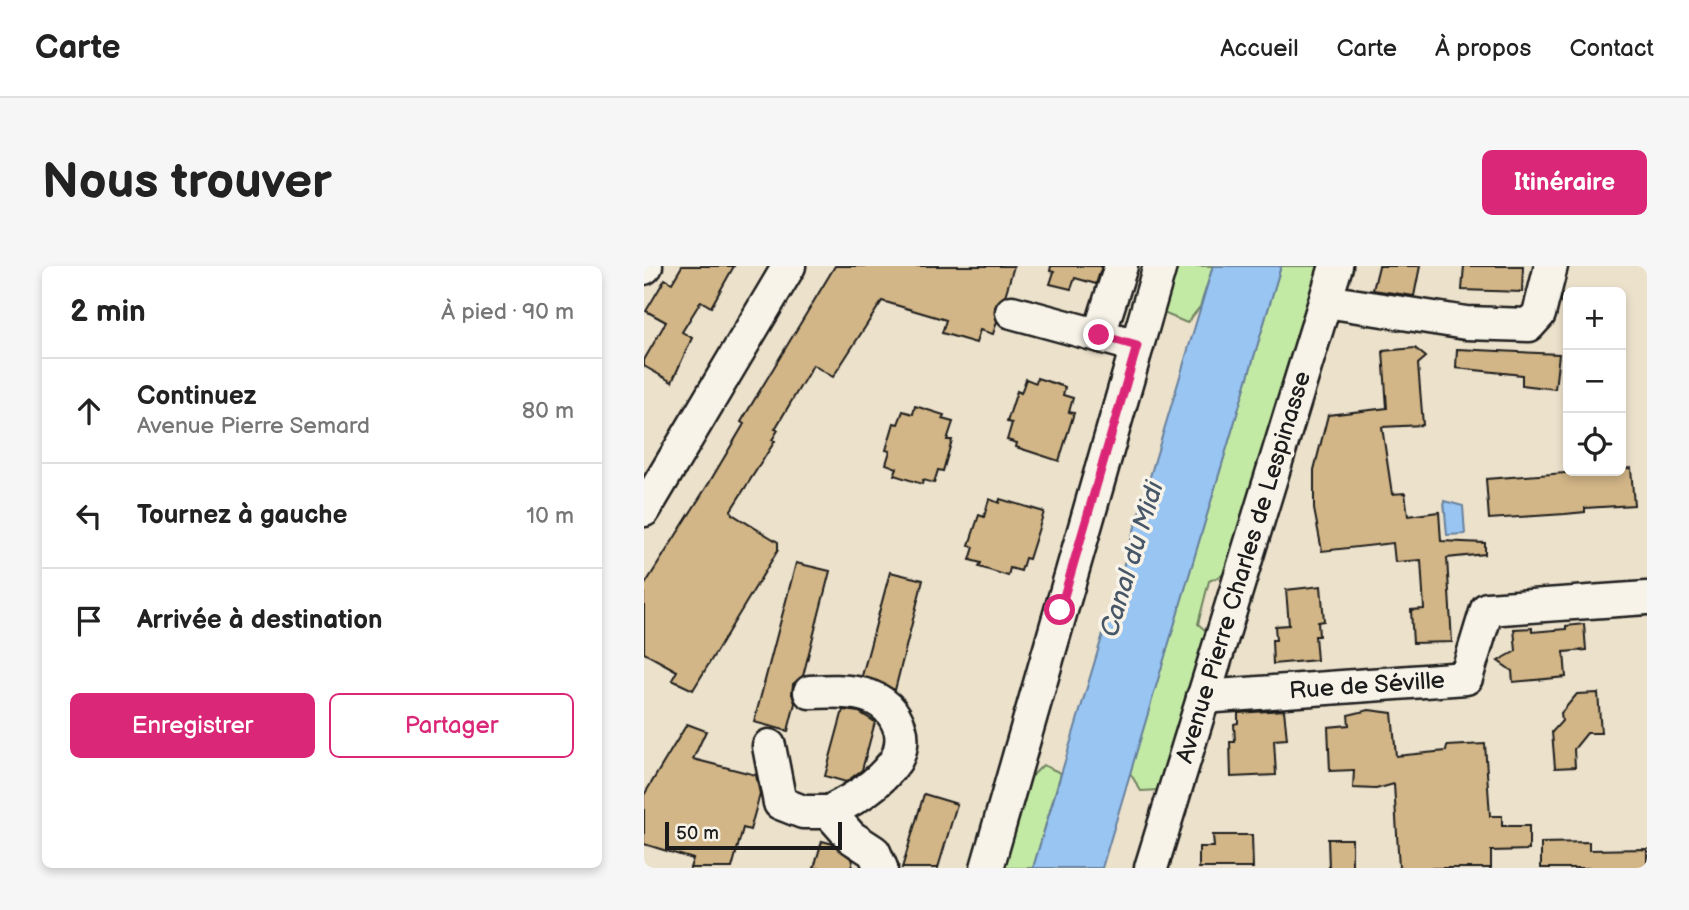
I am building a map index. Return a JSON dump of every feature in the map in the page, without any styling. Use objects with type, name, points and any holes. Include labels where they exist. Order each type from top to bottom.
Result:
[{"type":"street","points":[[644,510],[789,266]]},
{"type":"street","points":[[1099,335],[1121,266]]},
{"type":"street","points":[[987,868],[1160,266]]},
{"type":"street","name":"Avenue Pierre Charles de Lespinasse","points":[[1151,868],[1336,266]]},
{"type":"street","points":[[1326,301],[1466,323],[1529,325],[1539,314],[1550,266]]},
{"type":"street","points":[[1012,312],[1137,346]]},
{"type":"street","name":"Rue de Séville","points":[[1203,697],[1466,678],[1487,609],[1647,598]]},
{"type":"street","points":[[769,746],[780,803],[803,812],[829,812],[878,781],[898,757],[902,737],[895,713],[886,702],[844,690],[810,692]]},
{"type":"street","points":[[829,812],[851,837],[874,852],[881,868]]},
{"type":"green space","points":[[1153,266],[1213,266],[1200,307],[1187,323],[1154,309]]},
{"type":"green space","points":[[1281,266],[1326,266],[1236,569],[1209,581],[1198,624],[1213,637],[1160,790],[1141,791],[1130,773]]},
{"type":"green space","points":[[1043,765],[1061,773],[1033,868],[1005,868],[1026,782]]},
{"type":"water","name":"Canal du Midi","points":[[1213,266],[1281,266],[1102,868],[1033,868]]},
{"type":"water","points":[[1444,501],[1463,506],[1465,534],[1447,535]]},
{"type":"building","points":[[682,266],[734,266],[711,307],[701,301],[682,332],[692,338],[672,382],[644,366],[644,360],[666,322],[646,311],[665,279],[672,283]]},
{"type":"building","points":[[835,266],[1014,266],[1005,296],[995,307],[997,321],[993,334],[980,330],[976,343],[942,333],[946,320],[882,301],[833,377],[813,365],[775,429],[778,430],[772,440],[775,441],[731,510],[732,514],[778,542],[778,550],[693,690],[672,680],[677,671],[644,653],[644,586],[709,483],[744,424],[741,422]]},
{"type":"building","points":[[1051,266],[1102,266],[1096,284],[1075,278],[1071,289],[1050,284],[1054,272],[1050,271]]},
{"type":"building","points":[[1379,266],[1420,266],[1414,296],[1373,290]]},
{"type":"building","points":[[1464,266],[1523,266],[1522,292],[1462,290]]},
{"type":"building","points":[[1415,348],[1426,357],[1418,364],[1423,425],[1382,427],[1392,494],[1405,493],[1408,516],[1439,512],[1441,541],[1485,543],[1485,554],[1447,558],[1452,642],[1413,643],[1411,610],[1424,609],[1421,560],[1395,562],[1393,543],[1322,551],[1314,509],[1314,470],[1328,415],[1387,408],[1383,351]]},
{"type":"building","points":[[1457,349],[1559,354],[1555,389],[1522,385],[1522,375],[1456,368]]},
{"type":"building","points":[[1037,378],[1065,387],[1063,395],[1073,398],[1069,412],[1074,413],[1059,461],[1016,447],[1017,443],[1007,440],[1012,423],[1007,422],[1017,391],[1021,393],[1026,379],[1036,383]]},
{"type":"building","points":[[915,406],[944,415],[942,419],[953,422],[947,440],[952,440],[943,471],[938,470],[934,483],[923,480],[922,484],[894,475],[897,468],[886,464],[890,451],[886,450],[894,423],[898,424],[903,411],[913,414]]},
{"type":"building","points":[[1626,468],[1631,468],[1634,505],[1585,508],[1585,512],[1565,514],[1489,519],[1486,479],[1563,473],[1563,476],[1626,476]]},
{"type":"building","points":[[989,499],[999,503],[1000,499],[1044,512],[1029,559],[1025,558],[1021,571],[1010,568],[1008,576],[979,567],[981,563],[970,560],[974,547],[969,545],[979,515],[984,517]]},
{"type":"building","points":[[796,563],[830,571],[803,676],[793,684],[795,703],[788,731],[754,722]]},
{"type":"building","points":[[890,572],[923,580],[895,690],[862,676]]},
{"type":"building","points":[[1321,586],[1324,621],[1318,622],[1319,636],[1315,636],[1317,660],[1273,664],[1272,640],[1276,640],[1275,626],[1289,625],[1286,590]]},
{"type":"building","points":[[1584,624],[1586,650],[1564,652],[1566,677],[1513,682],[1512,671],[1498,661],[1516,651],[1514,629],[1532,628],[1532,632],[1566,629],[1566,626]]},
{"type":"building","points":[[1598,693],[1601,733],[1587,733],[1574,749],[1575,767],[1555,768],[1552,732],[1562,721],[1561,713],[1577,694]]},
{"type":"building","points":[[843,710],[859,712],[875,722],[862,770],[846,782],[825,776]]},
{"type":"building","points":[[1284,710],[1287,739],[1274,740],[1276,775],[1231,777],[1230,742],[1235,742],[1234,724],[1238,723],[1238,713]]},
{"type":"building","points":[[1369,710],[1392,713],[1396,756],[1446,751],[1447,746],[1485,744],[1490,816],[1502,816],[1502,826],[1529,826],[1529,850],[1491,851],[1491,868],[1399,868],[1394,784],[1376,789],[1353,788],[1354,770],[1330,771],[1328,727],[1349,725],[1348,715]]},
{"type":"building","points":[[687,724],[706,731],[693,759],[756,775],[760,794],[750,830],[743,828],[732,868],[690,868],[693,859],[644,844],[644,795]]},
{"type":"building","points":[[924,794],[957,804],[938,868],[902,868]]},
{"type":"building","points":[[1213,835],[1252,835],[1253,868],[1199,868],[1199,847],[1214,847]]},
{"type":"building","points":[[1328,839],[1352,839],[1352,868],[1329,868]]},
{"type":"building","points":[[822,841],[833,844],[853,860],[851,868],[814,868]]},
{"type":"building","points":[[1589,842],[1589,850],[1647,849],[1647,868],[1541,868],[1541,843]]},
{"type":"route","points":[[1060,610],[1137,346],[1099,335]]}]
